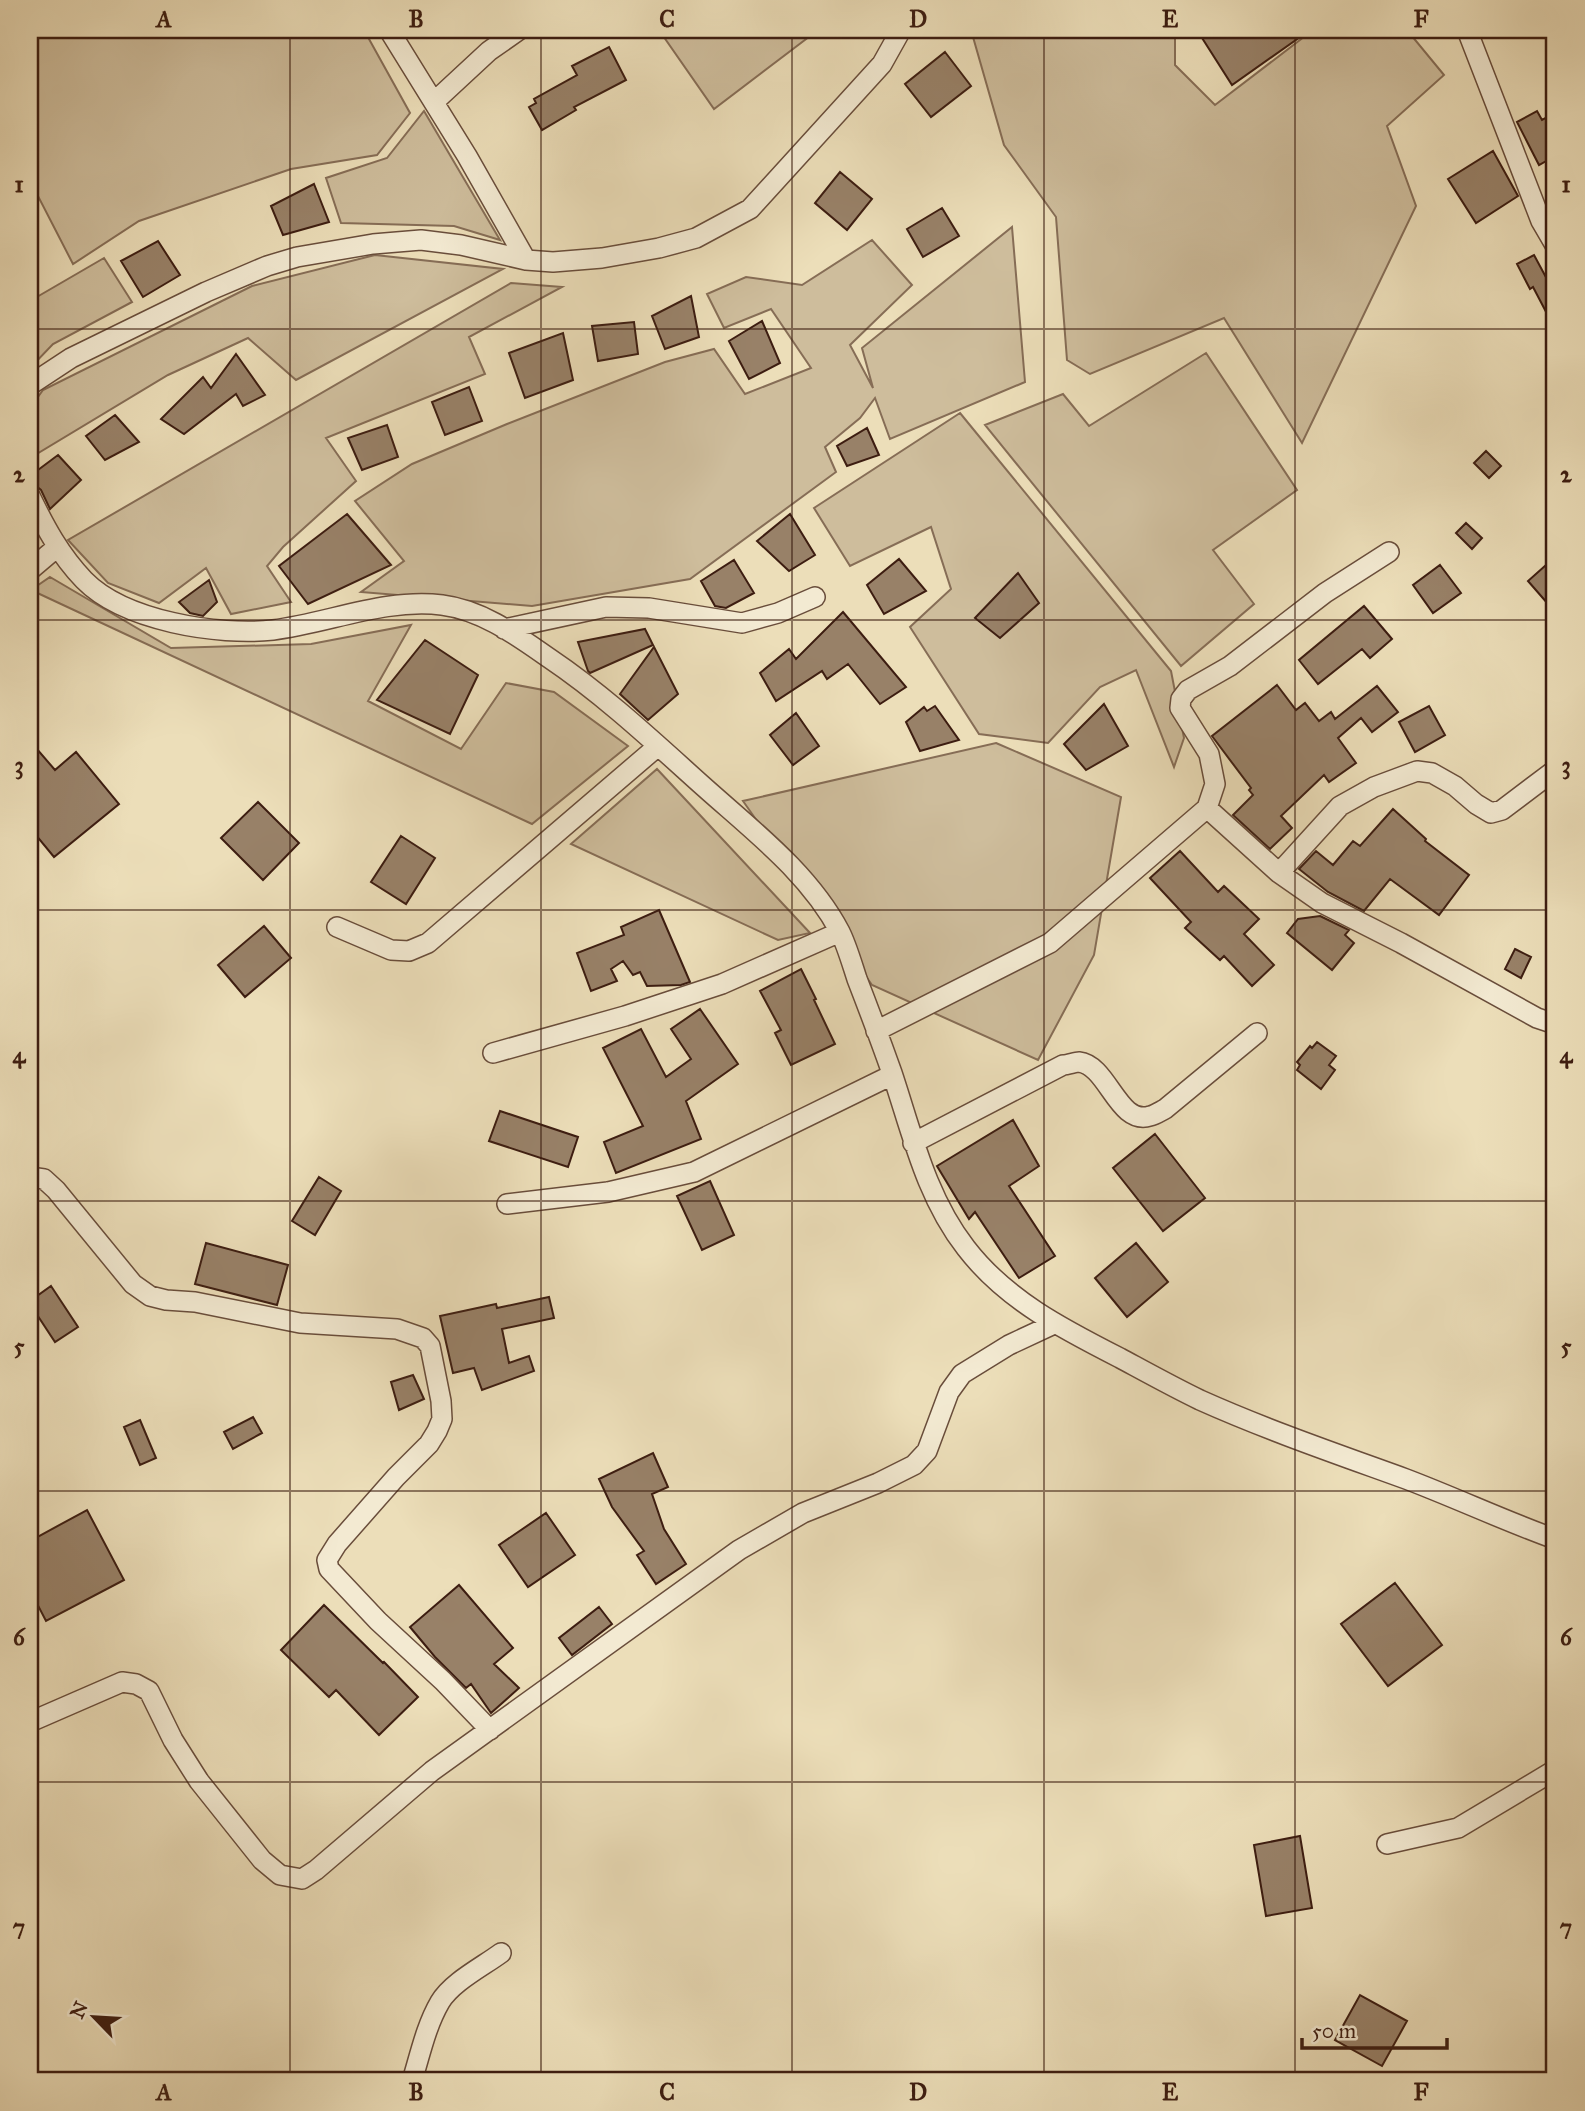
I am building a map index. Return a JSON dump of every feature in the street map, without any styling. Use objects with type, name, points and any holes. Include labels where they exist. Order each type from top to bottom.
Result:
[{"type":"street","points":[[389,30],[467,156],[526,260]]},
{"type":"street","points":[[433,102],[489,51],[519,30]]},
{"type":"street","points":[[30,385],[71,358],[206,292],[267,266],[297,257],[373,244],[421,240],[461,244],[526,260],[553,262],[602,258],[696,238],[750,209],[882,64],[901,30]]},
{"type":"street","points":[[1467,30],[1541,221],[1555,245]]},
{"type":"street","points":[[30,496],[56,548],[87,583],[107,598],[138,612],[179,625],[215,630],[271,630],[399,605],[439,605],[472,612],[503,629],[572,676],[658,746],[781,856],[814,893],[840,932],[892,1074],[913,1143],[938,1203],[966,1249],[1009,1292],[1054,1324],[1196,1398],[1251,1422],[1426,1487],[1555,1539]]},
{"type":"street","points":[[30,570],[56,548]]},
{"type":"street","points":[[876,1031],[1050,943],[1207,808],[1214,784],[1209,754],[1180,708],[1181,699],[1188,690],[1230,666],[1325,593],[1389,552]]},
{"type":"street","points":[[503,629],[606,607],[649,608],[742,623],[815,597]]},
{"type":"street","points":[[337,927],[391,950],[409,951],[428,943],[658,746]]},
{"type":"street","points":[[1279,873],[1340,806],[1385,783],[1417,771],[1432,773],[1455,786],[1491,813],[1502,810],[1555,771]]},
{"type":"street","points":[[1207,808],[1279,873],[1322,903],[1537,1018],[1555,1024]]},
{"type":"street","points":[[493,1053],[625,1016],[722,985],[840,932]]},
{"type":"street","points":[[913,1143],[1063,1065],[1080,1062],[1095,1070],[1118,1101],[1134,1115],[1149,1117],[1166,1109],[1257,1033]]},
{"type":"street","points":[[507,1204],[608,1192],[694,1172],[892,1074]]},
{"type":"street","points":[[30,1177],[44,1179],[56,1190],[133,1284],[150,1296],[300,1323],[397,1329],[423,1338],[430,1346],[441,1401],[442,1419],[437,1431],[429,1444],[337,1544],[327,1560],[329,1569],[361,1604],[491,1730]]},
{"type":"street","points":[[30,1722],[122,1682],[136,1684],[149,1691],[173,1740],[199,1781],[262,1860],[280,1875],[302,1879],[432,1771],[739,1550],[803,1513],[878,1483],[914,1465],[927,1451],[950,1392],[962,1374],[1009,1345],[1054,1324]]},
{"type":"street","points":[[1387,1844],[1458,1828],[1555,1770]]},
{"type":"street","points":[[412,2081],[428,2030],[441,2000],[501,1953]]},
{"type":"shaded area","points":[[30,30],[364,30],[410,113],[377,155],[291,169],[139,221],[73,264],[38,196],[30,200]]},
{"type":"shaded area","points":[[659,30],[818,30],[714,109]]},
{"type":"shaded area","points":[[971,30],[1175,30],[1175,65],[1215,105],[1313,30],[1407,30],[1444,75],[1387,126],[1416,206],[1302,443],[1224,318],[1090,374],[1067,360],[1056,217],[1004,145]]},
{"type":"shaded area","points":[[424,111],[500,240],[454,226],[341,223],[326,178],[387,158]]},
{"type":"shaded area","points":[[1012,227],[1025,382],[890,439],[875,398],[860,418],[825,447],[836,472],[690,579],[532,606],[361,592],[404,561],[355,501],[412,464],[665,362],[714,349],[745,394],[811,368],[771,309],[724,328],[707,294],[746,277],[802,285],[872,240],[912,285],[850,345],[873,388],[862,348]]},
{"type":"shaded area","points":[[375,255],[503,269],[296,380],[248,338],[168,375],[30,458],[30,408],[43,390],[252,286]]},
{"type":"shaded area","points":[[104,258],[132,302],[53,344],[30,368],[30,301]]},
{"type":"shaded area","points":[[511,283],[562,287],[469,337],[485,374],[326,438],[356,481],[283,547],[267,566],[291,602],[231,614],[206,568],[159,603],[108,583],[68,540]]},
{"type":"shaded area","points":[[1206,353],[1297,490],[1213,550],[1254,604],[1181,666],[985,425],[1063,394],[1089,426]]},
{"type":"shaded area","points":[[960,413],[1171,671],[1184,738],[1174,767],[1136,670],[1100,687],[1048,743],[979,734],[910,627],[951,589],[931,527],[850,566],[814,508]]},
{"type":"shaded area","points":[[50,577],[171,648],[311,644],[411,625],[368,701],[461,749],[506,683],[554,692],[628,746],[532,824],[31,590]]},
{"type":"shaded area","points":[[996,743],[1121,797],[1094,955],[1038,1060],[872,985],[743,801]]},
{"type":"shaded area","points":[[657,769],[810,933],[778,940],[571,844]]},
{"type":"building","points":[[1197,30],[1310,30],[1232,85]]},
{"type":"building","points":[[609,47],[626,80],[574,107],[576,110],[542,130],[529,107],[536,103],[534,99],[577,75],[572,66]]},
{"type":"building","points":[[945,52],[971,86],[931,117],[905,84]]},
{"type":"building","points":[[1537,111],[1542,120],[1555,113],[1555,156],[1539,165],[1517,122]]},
{"type":"building","points":[[1493,151],[1518,196],[1476,223],[1448,179]]},
{"type":"building","points":[[840,172],[872,199],[847,230],[815,203]]},
{"type":"building","points":[[314,184],[329,222],[283,235],[271,206]]},
{"type":"building","points":[[942,208],[959,236],[923,257],[907,229]]},
{"type":"building","points":[[158,241],[180,275],[143,297],[121,261]]},
{"type":"building","points":[[1534,255],[1555,294],[1555,329],[1533,287],[1530,289],[1517,264]]},
{"type":"building","points":[[691,296],[699,337],[665,349],[652,316]]},
{"type":"building","points":[[762,321],[780,363],[749,379],[729,341]]},
{"type":"building","points":[[634,322],[638,354],[598,361],[592,326]]},
{"type":"building","points":[[563,333],[573,380],[525,398],[509,353]]},
{"type":"building","points":[[236,354],[265,395],[243,406],[236,394],[184,434],[161,419],[203,377],[211,388]]},
{"type":"building","points":[[469,387],[482,421],[445,435],[432,402]]},
{"type":"building","points":[[115,415],[139,442],[105,460],[86,436]]},
{"type":"building","points":[[387,425],[398,457],[362,470],[348,438]]},
{"type":"building","points":[[867,428],[879,455],[847,466],[837,446]]},
{"type":"building","points":[[1486,451],[1501,466],[1489,478],[1474,463]]},
{"type":"building","points":[[58,455],[81,480],[50,509],[41,490],[30,484],[30,476]]},
{"type":"building","points":[[347,514],[391,565],[308,604],[279,566]]},
{"type":"building","points":[[790,514],[815,555],[789,571],[757,541]]},
{"type":"building","points":[[1466,523],[1482,538],[1472,549],[1456,533]]},
{"type":"building","points":[[1555,557],[1555,612],[1528,581]]},
{"type":"building","points":[[899,559],[926,591],[884,614],[867,585]]},
{"type":"building","points":[[734,560],[754,593],[726,608],[715,606],[701,581]]},
{"type":"building","points":[[1440,565],[1461,593],[1433,613],[1413,585]]},
{"type":"building","points":[[1018,573],[1039,603],[1000,638],[975,618]]},
{"type":"building","points":[[209,580],[217,602],[203,616],[190,613],[179,602]]},
{"type":"building","points":[[1364,606],[1392,639],[1370,658],[1362,649],[1318,684],[1299,660]]},
{"type":"building","points":[[843,612],[906,687],[880,704],[848,664],[827,679],[822,671],[776,701],[760,673],[789,649],[796,659]]},
{"type":"building","points":[[645,629],[653,645],[590,673],[588,671],[578,642]]},
{"type":"building","points":[[425,640],[478,675],[450,734],[377,700]]},
{"type":"building","points":[[654,647],[678,694],[648,720],[620,694]]},
{"type":"building","points":[[1277,685],[1296,710],[1305,703],[1319,721],[1331,712],[1335,719],[1377,686],[1398,712],[1372,732],[1361,718],[1338,738],[1356,763],[1329,782],[1324,775],[1281,816],[1292,828],[1270,849],[1233,815],[1253,795],[1249,790],[1251,788],[1212,736]]},
{"type":"building","points":[[1104,704],[1128,746],[1086,770],[1064,744]]},
{"type":"building","points":[[935,706],[959,740],[920,751],[906,722],[924,707],[927,711]]},
{"type":"building","points":[[1429,706],[1445,735],[1415,752],[1399,722]]},
{"type":"building","points":[[796,713],[819,746],[793,765],[770,735]]},
{"type":"building","points":[[30,741],[55,770],[76,752],[119,804],[54,857],[30,828]]},
{"type":"building","points":[[258,802],[299,843],[263,880],[221,838]]},
{"type":"building","points":[[1393,809],[1426,839],[1425,841],[1469,875],[1439,915],[1390,879],[1364,911],[1328,892],[1299,869],[1316,851],[1333,865],[1353,841],[1360,846]]},
{"type":"building","points":[[401,836],[435,858],[406,904],[371,882]]},
{"type":"building","points":[[1180,851],[1218,892],[1224,886],[1259,919],[1244,934],[1274,965],[1252,986],[1224,956],[1220,960],[1185,928],[1191,922],[1150,878]]},
{"type":"building","points":[[659,910],[690,982],[681,985],[647,986],[640,972],[633,975],[623,961],[611,969],[617,981],[591,991],[577,953],[624,935],[621,927]]},
{"type":"building","points":[[1320,916],[1349,930],[1345,935],[1354,943],[1332,970],[1287,933],[1298,919]]},
{"type":"building","points":[[264,926],[291,958],[245,997],[218,965]]},
{"type":"building","points":[[1515,949],[1531,957],[1521,978],[1505,969]]},
{"type":"building","points":[[801,969],[835,1044],[791,1065],[775,1033],[781,1030],[760,991]]},
{"type":"building","points":[[700,1009],[738,1064],[686,1101],[701,1139],[616,1173],[604,1142],[643,1126],[603,1048],[641,1029],[666,1077],[691,1059],[671,1029]]},
{"type":"building","points":[[1317,1042],[1336,1056],[1329,1065],[1335,1070],[1321,1089],[1297,1070],[1300,1065],[1297,1062],[1310,1046],[1312,1048]]},
{"type":"building","points":[[500,1111],[578,1137],[568,1167],[489,1141]]},
{"type":"building","points":[[1013,1120],[1039,1166],[1009,1186],[1055,1256],[1019,1278],[975,1212],[969,1219],[937,1166]]},
{"type":"building","points":[[1155,1134],[1205,1198],[1163,1231],[1113,1168]]},
{"type":"building","points":[[319,1177],[341,1191],[315,1235],[292,1221]]},
{"type":"building","points":[[710,1181],[734,1235],[702,1250],[677,1196]]},
{"type":"building","points":[[206,1243],[288,1265],[277,1305],[195,1284]]},
{"type":"building","points":[[1136,1243],[1168,1282],[1127,1317],[1095,1278]]},
{"type":"building","points":[[51,1286],[78,1327],[55,1342],[30,1304],[30,1301]]},
{"type":"building","points":[[549,1297],[554,1318],[502,1329],[509,1363],[529,1356],[534,1371],[482,1390],[474,1368],[453,1373],[440,1316],[496,1304],[497,1308]]},
{"type":"building","points":[[413,1375],[424,1399],[399,1410],[391,1382]]},
{"type":"building","points":[[253,1417],[262,1433],[233,1449],[224,1432]]},
{"type":"building","points":[[140,1420],[156,1458],[140,1465],[124,1427]]},
{"type":"building","points":[[653,1453],[668,1487],[652,1494],[664,1529],[686,1564],[656,1584],[637,1555],[644,1551],[612,1507],[599,1479]]},
{"type":"building","points":[[87,1510],[124,1580],[46,1621],[30,1590],[30,1541]]},
{"type":"building","points":[[546,1513],[575,1555],[528,1587],[499,1545]]},
{"type":"building","points":[[1395,1583],[1442,1645],[1388,1686],[1341,1624]]},
{"type":"building","points":[[459,1585],[513,1648],[494,1664],[519,1688],[491,1713],[471,1684],[466,1688],[410,1627]]},
{"type":"building","points":[[324,1605],[418,1697],[379,1735],[336,1690],[329,1697],[281,1650]]},
{"type":"building","points":[[599,1607],[612,1624],[572,1655],[559,1638]]},
{"type":"building","points":[[1300,1836],[1312,1908],[1266,1916],[1254,1845]]},
{"type":"building","points":[[1360,1995],[1407,2021],[1382,2066],[1335,2040]]}]
